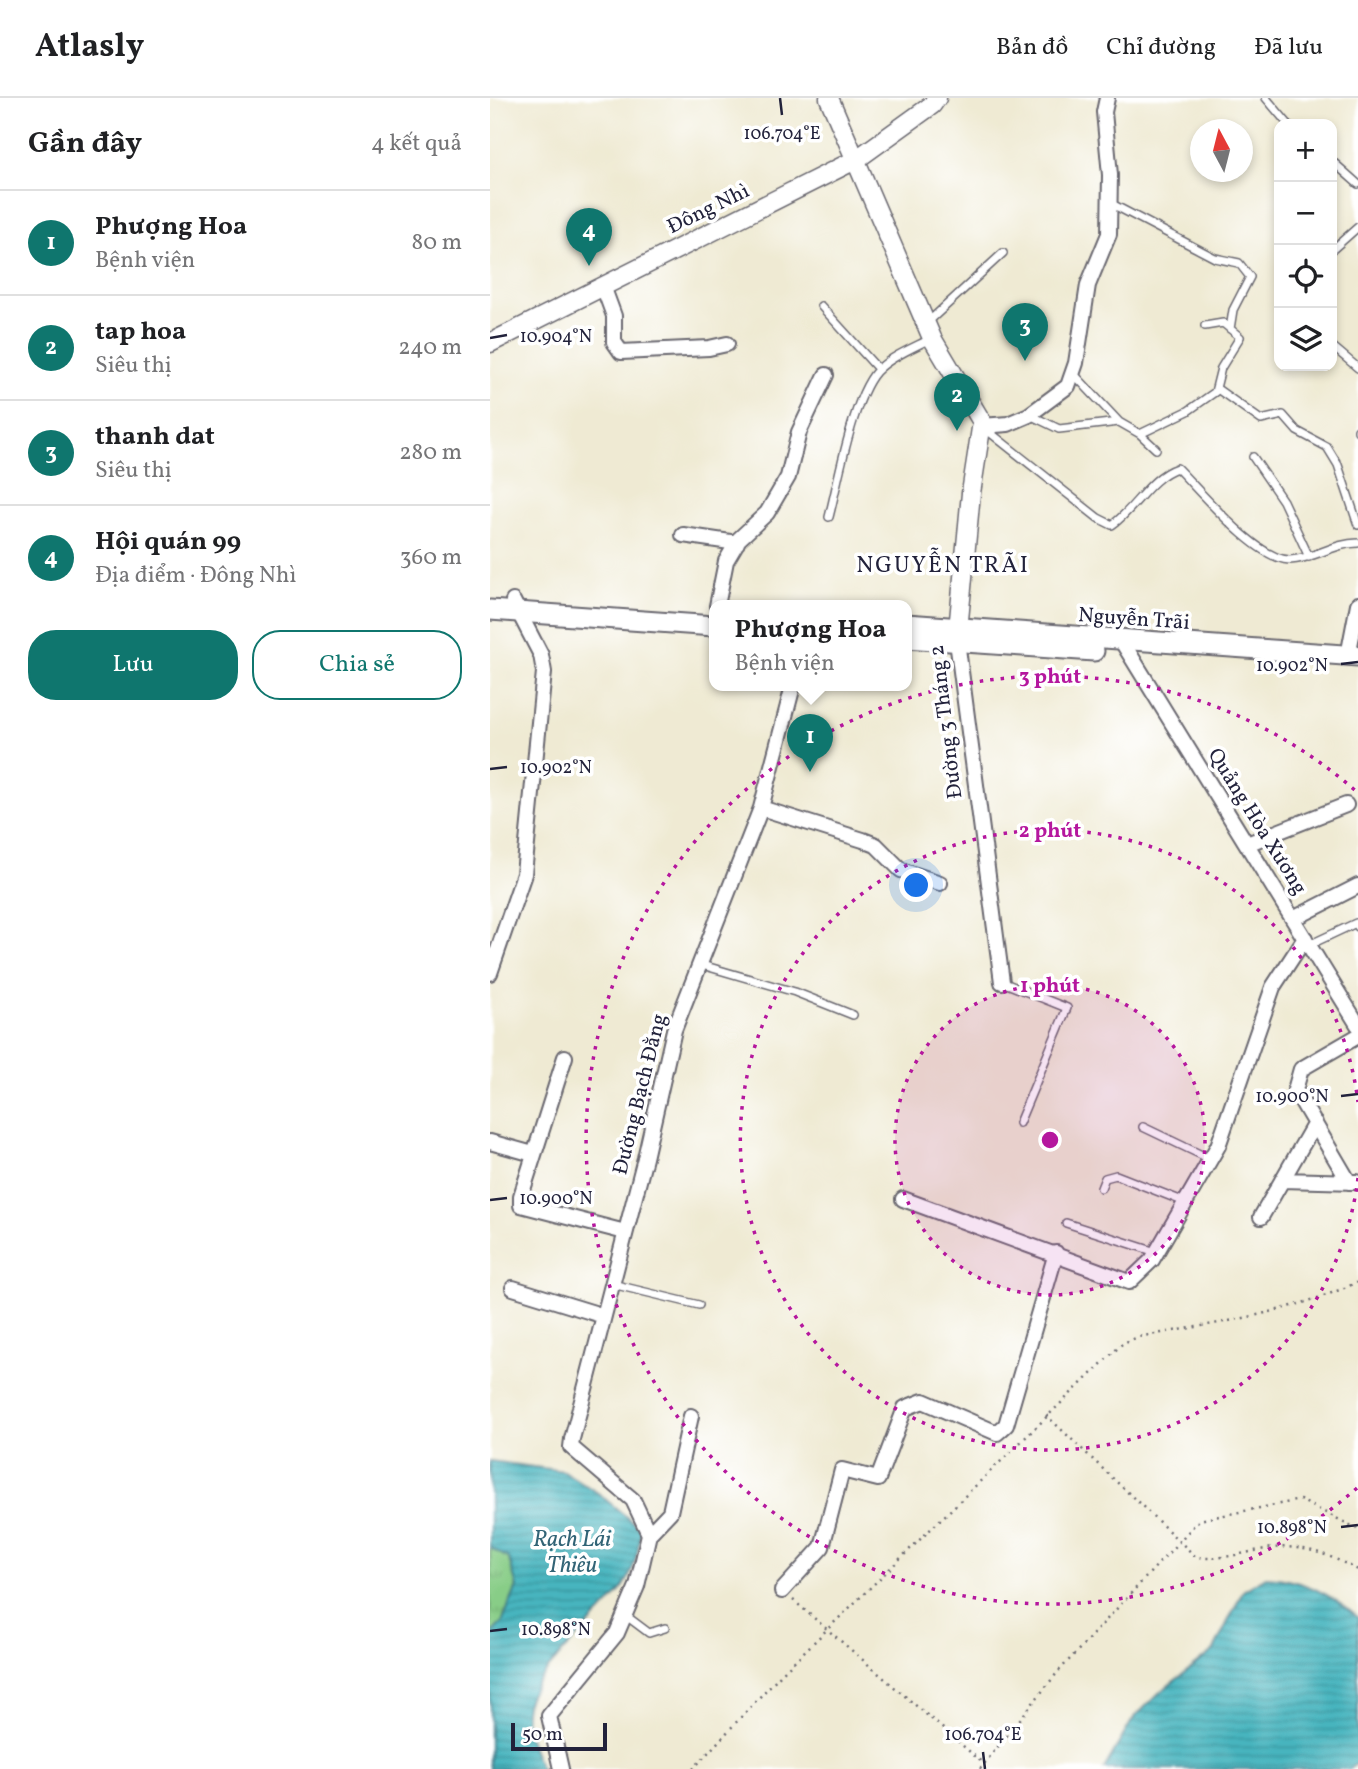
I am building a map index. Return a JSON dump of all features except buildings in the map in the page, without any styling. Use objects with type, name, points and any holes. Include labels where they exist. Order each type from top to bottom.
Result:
[{"type":"main road","points":[[490,599],[515,606],[709,625]]},
{"type":"main road","points":[[490,610],[515,606],[709,613]]},
{"type":"main road","name":"Nguyễn Trãi","points":[[912,625],[957,634],[1355,660]]},
{"type":"main road","name":"Nguyễn Trãi","points":[[912,638],[957,634]]},
{"type":"street","points":[[829,98],[930,330],[982,428],[1008,424],[1029,415],[1068,387],[1073,373],[1088,285],[1109,234],[1110,175],[1104,134],[1107,98]]},
{"type":"street","name":"Đông Nhì","points":[[490,343],[857,159],[932,105],[937,98]]},
{"type":"street","points":[[603,286],[614,316],[614,342],[621,352],[709,348],[727,344]]},
{"type":"street","points":[[718,600],[726,561],[737,542],[767,513],[788,477],[799,432],[826,375]]},
{"type":"street","name":"Đường 3 Tháng 2","points":[[982,428],[971,493],[957,634],[1002,982]]},
{"type":"street","points":[[683,535],[737,542]]},
{"type":"street","points":[[1355,660],[1358,604]]},
{"type":"street","points":[[490,973],[524,874],[544,672],[541,654],[515,606]]},
{"type":"street","name":"Quảng Hòa Xương","points":[[1126,646],[1293,919],[1351,1000],[1358,1025]]},
{"type":"street","name":"Đường Bạch Đằng","points":[[648,1540],[633,1500],[571,1447],[572,1439],[674,1030],[702,965],[761,808],[792,691]]},
{"type":"street","points":[[1247,844],[1346,805]]},
{"type":"street","points":[[761,808],[876,845],[901,870],[940,883]]},
{"type":"street","points":[[1293,919],[1358,886]]},
{"type":"street","points":[[903,1199],[1129,1282],[1157,1252],[1218,1146],[1273,987],[1307,941]]},
{"type":"street","points":[[1353,1182],[1295,1090],[1301,1069],[1358,1036]]},
{"type":"street","points":[[565,1057],[533,1154],[521,1205],[625,1232]]},
{"type":"street","points":[[1261,1217],[1315,1124]]},
{"type":"street","points":[[490,1142],[533,1154]]},
{"type":"street","points":[[1282,1180],[1353,1182]]},
{"type":"street","points":[[782,1591],[822,1547],[842,1470],[878,1479],[905,1408],[923,1401],[998,1433],[1006,1425],[1056,1253]]},
{"type":"street","points":[[513,1288],[604,1316]]},
{"type":"street","points":[[561,1769],[549,1716],[617,1633],[640,1576],[648,1540],[670,1512],[691,1416]]},
{"type":"lane","points":[[1266,98],[1284,119]]},
{"type":"lane","points":[[1337,165],[1358,184]]},
{"type":"lane","points":[[1109,203],[1215,258],[1238,263],[1250,277],[1233,310],[1230,329]]},
{"type":"lane","points":[[1337,246],[1358,227]]},
{"type":"lane","points":[[829,517],[858,408],[878,369],[930,330],[1003,253]]},
{"type":"lane","points":[[821,306],[878,369]]},
{"type":"lane","points":[[1139,434],[1188,411],[1216,388],[1221,368],[1240,337],[1223,323],[1205,326]]},
{"type":"lane","points":[[1337,350],[1358,368]]},
{"type":"lane","points":[[1073,373],[1119,422],[1156,449]]},
{"type":"lane","points":[[1216,388],[1261,420],[1283,415],[1297,431],[1327,447],[1338,465],[1358,525]]},
{"type":"lane","points":[[1029,415],[1059,429],[1119,422]]},
{"type":"lane","points":[[982,428],[1098,518],[1112,525],[1127,514],[1168,471],[1177,468],[1246,539],[1286,561],[1358,543]]},
{"type":"lane","points":[[1253,457],[1283,501],[1309,557]]},
{"type":"lane","points":[[1307,941],[1356,923],[1358,927]]},
{"type":"lane","points":[[702,965],[795,992],[853,1015]]},
{"type":"lane","name":"Đường 3 Tháng 2","points":[[1002,982],[1067,1008],[1019,1123]]},
{"type":"lane","points":[[1143,1127],[1211,1159]]},
{"type":"lane","points":[[1101,1188],[1105,1178],[1116,1175],[1186,1202]]},
{"type":"lane","points":[[1066,1223],[1157,1252]]},
{"type":"lane","points":[[612,1284],[699,1305]]},
{"type":"lane","points":[[625,1615],[649,1633],[665,1628]]},
{"type":"path","points":[[693,1769],[709,1748],[827,1629],[1123,1343],[1138,1337],[1264,1315],[1305,1303],[1358,1282]]},
{"type":"path","points":[[1046,1415],[1196,1557],[1216,1560],[1275,1547],[1305,1548],[1332,1556],[1358,1570]]},
{"type":"path","points":[[980,1769],[1057,1673],[1199,1520],[1300,1500],[1358,1529]]},
{"type":"path","points":[[782,1591],[984,1764]]},
{"type":"green space","points":[[490,1547],[509,1559],[517,1587],[502,1623],[490,1635]]},
{"type":"water","name":"Rạch Lái Thiêu","points":[[490,1461],[563,1471],[598,1493],[641,1529],[636,1559],[624,1586],[551,1665],[529,1698],[525,1712],[526,1727],[541,1769],[490,1769],[490,1635],[502,1623],[517,1587],[509,1559],[490,1547]]},
{"type":"water","points":[[1266,1577],[1279,1578],[1315,1589],[1358,1618],[1358,1763],[1349,1769],[1104,1769],[1133,1719],[1159,1693],[1214,1650],[1243,1591]]},
{"type":"place","name":"Hội quán 99","points":[[589,266]]},
{"type":"place","name":"thanh dat","points":[[1025,361]]},
{"type":"place","name":"tap hoa","points":[[957,431]]},
{"type":"place","name":"Phượng Hoa","points":[[810,772]]},
{"type":"district","name":"NGUYỄN TRÃI","points":[[943,564]]}]
